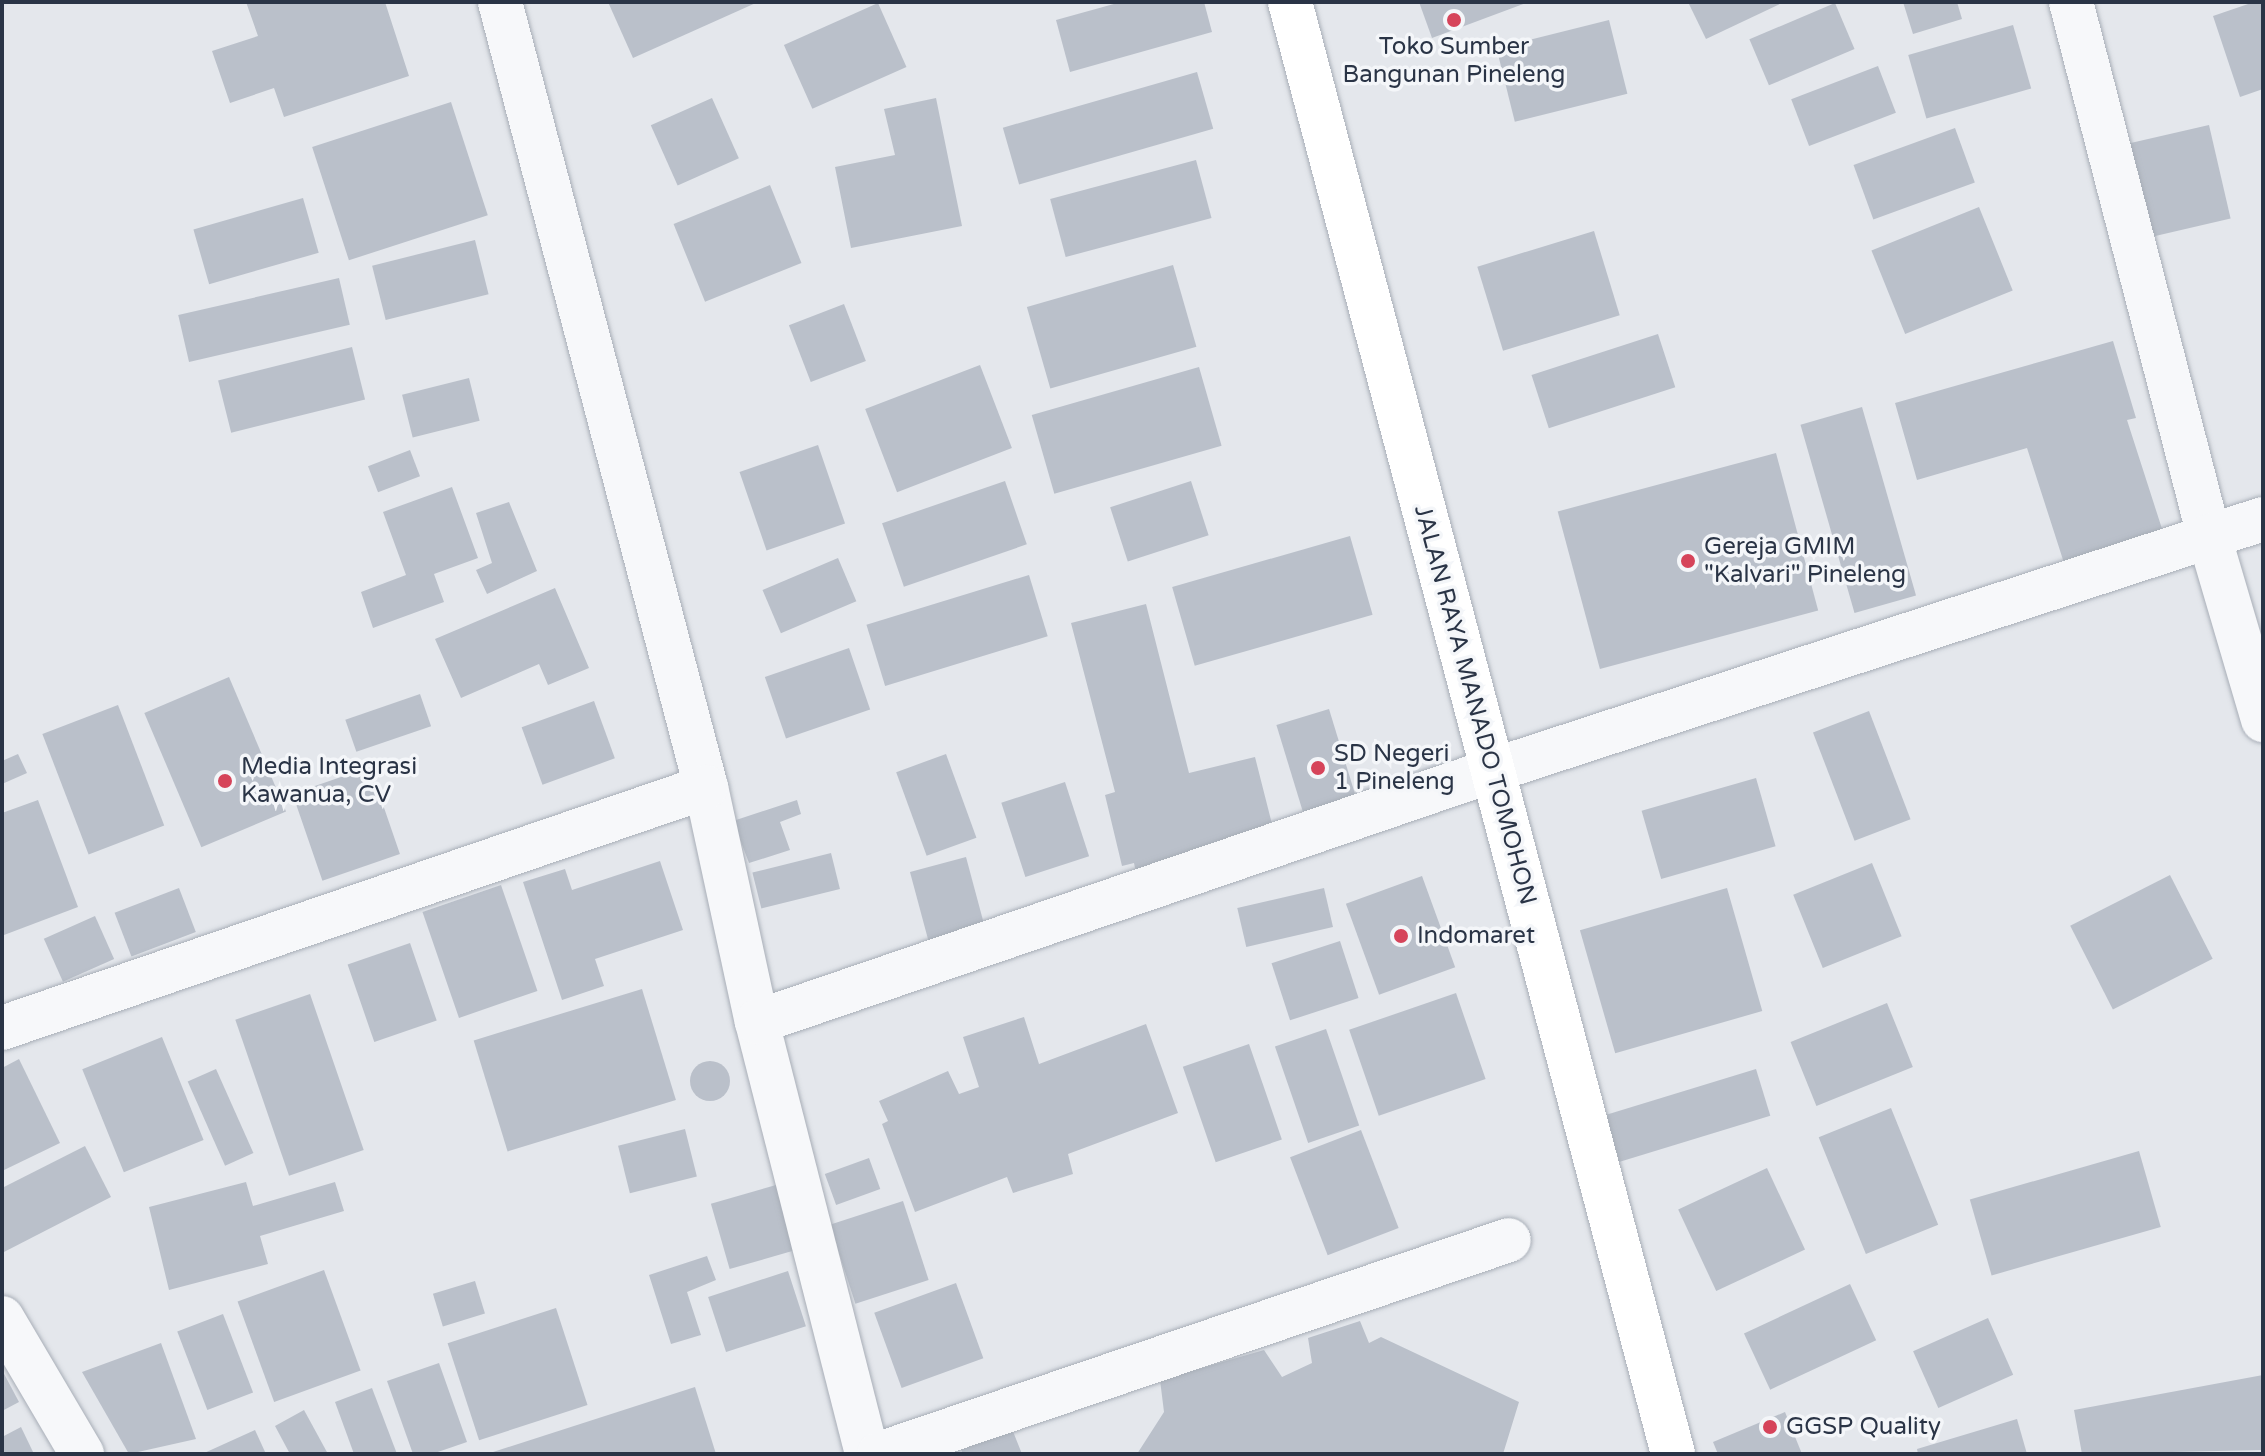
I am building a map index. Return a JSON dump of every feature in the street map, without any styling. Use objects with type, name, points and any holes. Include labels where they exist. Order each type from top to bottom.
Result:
[{"type":"highway","name":"JALAN RAYA MANADO TOMOHON","points":[[1290,2],[1673,1454]]},
{"type":"street","points":[[500,2],[706,787],[757,1022],[867,1454]]},
{"type":"street","points":[[2071,2],[2209,536],[2263,720]]},
{"type":"street","points":[[757,1022],[1491,771],[2263,519]]},
{"type":"street","points":[[2,1028],[706,787]]},
{"type":"street","points":[[879,1454],[1509,1240]]},
{"type":"street","points":[[2,1318],[82,1454]]},
{"type":"building","points":[[246,2],[385,2],[409,76],[284,117],[274,88],[230,103],[212,51],[258,36]]},
{"type":"building","points":[[608,2],[758,2],[633,58]]},
{"type":"building","points":[[1121,2],[1204,2],[1212,32],[1070,72],[1056,20]]},
{"type":"building","name":"Toko Sumber Bangunan Pineleng","points":[[1419,2],[1529,2],[1432,38]]},
{"type":"building","points":[[1688,2],[1784,2],[1706,39]]},
{"type":"building","points":[[1903,2],[1957,2],[1962,19],[1913,34]]},
{"type":"building","points":[[2254,2],[2263,2],[2263,89],[2240,97],[2213,16]]},
{"type":"building","points":[[878,3],[906,67],[812,109],[784,45]]},
{"type":"building","points":[[1835,3],[1855,49],[1769,85],[1749,39]]},
{"type":"building","points":[[1609,20],[1627,94],[1515,122],[1496,48]]},
{"type":"building","points":[[2013,25],[2031,88],[1926,118],[1908,55]]},
{"type":"building","points":[[1878,66],[1896,113],[1809,146],[1791,99]]},
{"type":"building","points":[[1197,72],[1213,129],[1019,184],[1003,128]]},
{"type":"building","points":[[712,98],[739,158],[678,186],[651,125]]},
{"type":"building","points":[[936,98],[962,226],[851,248],[835,167],[895,155],[884,109]]},
{"type":"building","points":[[451,102],[488,215],[349,260],[312,147]]},
{"type":"building","points":[[2209,125],[2231,219],[2137,240],[2115,147]]},
{"type":"building","points":[[1955,128],[1975,183],[1873,219],[1854,165]]},
{"type":"building","points":[[1196,160],[1212,218],[1066,257],[1050,199]]},
{"type":"building","points":[[770,185],[801,263],[705,302],[674,224]]},
{"type":"building","points":[[303,198],[319,253],[209,284],[193,229]]},
{"type":"building","points":[[1979,207],[2013,290],[1905,334],[1871,250]]},
{"type":"building","points":[[1594,231],[1620,315],[1503,351],[1477,267]]},
{"type":"building","points":[[475,240],[489,294],[386,320],[372,266]]},
{"type":"building","points":[[1173,265],[1196,347],[1050,389],[1027,307]]},
{"type":"building","points":[[339,278],[350,325],[189,362],[178,315]]},
{"type":"building","points":[[844,304],[866,361],[811,382],[789,325]]},
{"type":"building","points":[[1658,334],[1675,387],[1549,428],[1532,375]]},
{"type":"building","points":[[2113,341],[2136,418],[2127,420],[2164,535],[2065,566],[2027,448],[1917,480],[1895,403]]},
{"type":"building","points":[[352,347],[365,399],[231,433],[218,380]]},
{"type":"building","points":[[980,365],[1012,448],[897,492],[865,409]]},
{"type":"building","points":[[1199,367],[1222,446],[1054,494],[1032,415]]},
{"type":"building","points":[[469,378],[480,421],[413,437],[402,395]]},
{"type":"building","points":[[1862,407],[1916,595],[1855,613],[1800,425]]},
{"type":"building","points":[[818,445],[845,523],[767,551],[740,472]]},
{"type":"building","points":[[410,450],[420,476],[378,492],[368,466]]},
{"type":"building","name":"Gereja GMIM \"Kalvari\" Pineleng","points":[[1776,453],[1818,610],[1600,669],[1558,511]]},
{"type":"building","points":[[1005,481],[1027,544],[904,587],[882,523]]},
{"type":"building","points":[[1191,481],[1209,535],[1128,561],[1110,507]]},
{"type":"building","points":[[452,487],[478,558],[434,574],[444,602],[373,628],[361,592],[406,575],[383,512]]},
{"type":"building","points":[[509,502],[537,571],[487,594],[476,570],[492,563],[476,513]]},
{"type":"building","points":[[1350,536],[1373,615],[1195,666],[1172,587]]},
{"type":"building","points":[[838,558],[856,601],[781,633],[763,590]]},
{"type":"building","points":[[1029,575],[1048,636],[885,686],[866,625]]},
{"type":"building","points":[[555,588],[589,668],[548,685],[539,664],[461,698],[435,639]]},
{"type":"building","points":[[1146,604],[1189,773],[1255,757],[1273,828],[1208,845],[1213,863],[1138,882],[1134,863],[1122,866],[1105,795],[1115,792],[1071,623]]},
{"type":"building","points":[[849,648],[870,709],[786,738],[765,677]]},
{"type":"building","points":[[229,677],[286,811],[201,847],[144,713]]},
{"type":"building","points":[[420,694],[431,726],[356,752],[345,720]]},
{"type":"building","points":[[594,701],[615,758],[543,785],[522,727]]},
{"type":"building","points":[[118,705],[164,825],[89,854],[42,734]]},
{"type":"building","name":"SD Negeri 1 Pineleng","points":[[1329,709],[1360,810],[1307,826],[1276,725]]},
{"type":"building","points":[[1869,711],[1911,819],[1855,841],[1813,733]]},
{"type":"building","points":[[18,754],[27,773],[2,784],[2,761]]},
{"type":"building","points":[[946,754],[976,838],[927,856],[896,772]]},
{"type":"building","points":[[370,767],[400,854],[322,881],[292,794]]},
{"type":"building","points":[[1756,778],[1776,846],[1661,879],[1642,811]]},
{"type":"building","points":[[1065,782],[1089,856],[1025,877],[1001,803]]},
{"type":"building","points":[[38,800],[78,907],[4,935],[2,813]]},
{"type":"building","points":[[797,800],[801,814],[780,822],[790,850],[749,863],[733,821]]},
{"type":"building","points":[[831,853],[840,889],[761,908],[752,873]]},
{"type":"building","points":[[966,857],[986,932],[930,947],[910,872]]},
{"type":"building","points":[[660,861],[683,930],[595,959],[604,986],[562,1000],[523,882],[565,869],[572,890]]},
{"type":"building","points":[[1872,863],[1902,936],[1823,968],[1793,895]]},
{"type":"building","points":[[2170,875],[2213,959],[2113,1010],[2070,926]]},
{"type":"building","name":"Indomaret","points":[[1422,876],[1455,967],[1379,995],[1346,904]]},
{"type":"building","points":[[501,885],[537,991],[459,1018],[423,912]]},
{"type":"building","points":[[179,888],[196,932],[131,957],[115,913]]},
{"type":"building","points":[[1324,888],[1333,927],[1246,947],[1237,908]]},
{"type":"building","points":[[1727,888],[1762,1011],[1615,1053],[1580,930]]},
{"type":"building","points":[[95,916],[114,959],[63,982],[44,939]]},
{"type":"building","points":[[1340,941],[1359,998],[1290,1020],[1272,963]]},
{"type":"building","points":[[410,943],[437,1021],[374,1042],[348,964]]},
{"type":"building","points":[[642,989],[676,1100],[508,1151],[474,1040]]},
{"type":"building","points":[[1456,993],[1486,1079],[1379,1116],[1349,1030]]},
{"type":"building","points":[[310,994],[364,1150],[289,1176],[235,1020]]},
{"type":"building","points":[[1887,1003],[1913,1067],[1816,1106],[1791,1042]]},
{"type":"building","points":[[1024,1017],[1039,1064],[1146,1024],[1178,1113],[1068,1154],[1073,1174],[1013,1193],[1007,1177],[915,1212],[882,1124],[888,1121],[879,1101],[948,1071],[959,1094],[979,1087],[963,1037]]},
{"type":"building","points":[[1326,1029],[1359,1125],[1308,1143],[1275,1047]]},
{"type":"building","points":[[162,1037],[204,1140],[124,1172],[82,1069]]},
{"type":"building","points":[[1249,1044],[1282,1139],[1216,1162],[1183,1067]]},
{"type":"building","points":[[19,1059],[60,1143],[2,1171],[2,1068]]},
{"type":"building","points":[[710,1061],[724,1067],[730,1081],[724,1095],[710,1101],[696,1095],[690,1081],[696,1067]]},
{"type":"building","points":[[216,1069],[253,1153],[225,1166],[188,1082]]},
{"type":"building","points":[[1756,1069],[1770,1116],[1618,1162],[1604,1115]]},
{"type":"building","points":[[1891,1108],[1938,1225],[1866,1254],[1819,1137]]},
{"type":"building","points":[[685,1129],[697,1177],[630,1193],[618,1146]]},
{"type":"building","points":[[1361,1130],[1399,1228],[1328,1255],[1290,1157]]},
{"type":"building","points":[[85,1146],[111,1197],[2,1253],[2,1188]]},
{"type":"building","points":[[2139,1151],[2161,1227],[1992,1275],[1970,1200]]},
{"type":"building","points":[[869,1158],[880,1189],[836,1205],[825,1174]]},
{"type":"building","points":[[1767,1168],[1805,1250],[1716,1291],[1678,1209]]},
{"type":"building","points":[[246,1182],[253,1206],[335,1182],[344,1211],[260,1236],[268,1264],[169,1290],[149,1207]]},
{"type":"building","points":[[783,1183],[802,1248],[730,1269],[711,1204]]},
{"type":"building","points":[[903,1201],[929,1280],[855,1304],[830,1225]]},
{"type":"building","points":[[707,1256],[716,1280],[687,1292],[701,1335],[671,1344],[649,1275]]},
{"type":"building","points":[[324,1270],[361,1371],[274,1402],[238,1301]]},
{"type":"building","points":[[788,1271],[806,1326],[726,1352],[708,1297]]},
{"type":"building","points":[[475,1281],[485,1314],[443,1326],[433,1294]]},
{"type":"building","points":[[956,1283],[983,1358],[902,1388],[874,1313]]},
{"type":"building","points":[[1850,1284],[1876,1340],[1770,1390],[1744,1333]]},
{"type":"building","points":[[556,1308],[588,1405],[479,1440],[448,1343]]},
{"type":"building","points":[[223,1314],[253,1392],[207,1410],[177,1332]]},
{"type":"building","points":[[1988,1318],[2013,1375],[1938,1408],[1913,1351]]},
{"type":"building","points":[[1360,1321],[1369,1343],[1381,1337],[1519,1402],[1503,1454],[1137,1454],[1164,1412],[1160,1380],[1264,1350],[1282,1377],[1312,1363],[1308,1338]]},
{"type":"building","points":[[161,1343],[196,1439],[129,1454],[82,1372]]},
{"type":"building","points":[[439,1363],[467,1442],[432,1454],[413,1454],[387,1381]]},
{"type":"building","points":[[2,1370],[19,1402],[2,1411]]},
{"type":"building","points":[[2263,1375],[2263,1450],[2082,1454],[2074,1410]]},
{"type":"building","points":[[695,1387],[716,1454],[490,1454],[490,1453]]},
{"type":"building","points":[[372,1388],[397,1454],[354,1454],[335,1402]]},
{"type":"building","points":[[304,1410],[328,1454],[290,1454],[275,1426]]},
{"type":"building","name":"GGSP Quality","points":[[1785,1412],[1802,1454],[1718,1454],[1713,1442]]},
{"type":"building","points":[[2017,1419],[2027,1454],[1918,1454],[1917,1449]]},
{"type":"building","points":[[1010,1424],[1022,1454],[963,1454],[959,1444]]},
{"type":"building","points":[[21,1427],[34,1454],[2,1454],[2,1437]]},
{"type":"building","points":[[255,1430],[266,1454],[202,1454]]},
{"type":"place","name":"Toko Sumber Bangunan Pineleng","points":[[1454,20]]},
{"type":"place","name":"Gereja GMIM \"Kalvari\" Pineleng","points":[[1688,561]]},
{"type":"place","name":"SD Negeri 1 Pineleng","points":[[1318,768]]},
{"type":"place","name":"Media Integrasi Kawanua, CV","points":[[225,781]]},
{"type":"place","name":"Indomaret","points":[[1401,936]]},
{"type":"place","name":"GGSP Quality","points":[[1770,1427]]}]
